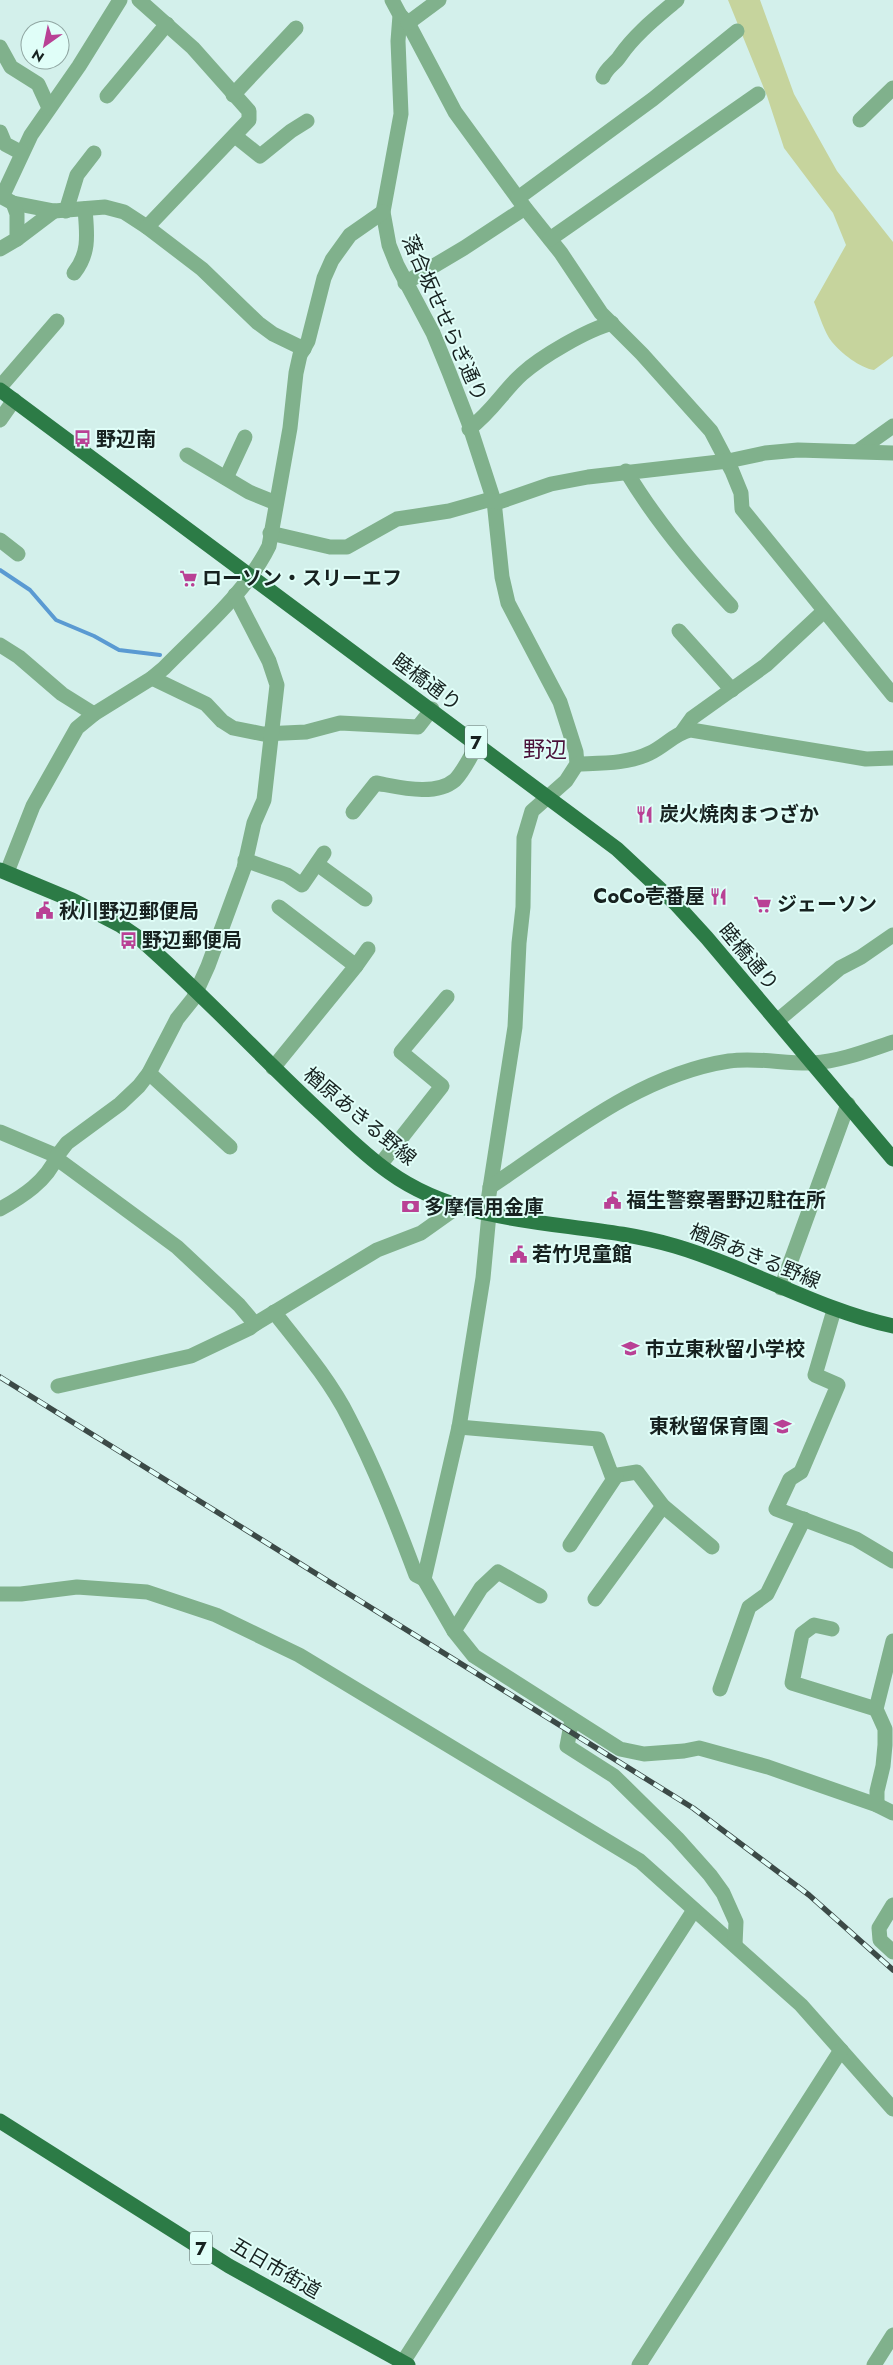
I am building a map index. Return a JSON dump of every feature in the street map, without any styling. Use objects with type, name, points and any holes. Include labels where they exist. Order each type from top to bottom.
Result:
[{"type":"main road","name":"睦橋通り","points":[[0,389],[432,709],[617,850],[676,904],[893,1158]]},
{"type":"main road","name":"楢原あきる野線","points":[[4,871],[72,900],[120,925],[139,938],[196,991],[273,1068],[380,1165],[426,1194],[489,1214],[642,1236],[711,1256],[834,1310],[893,1326]]},
{"type":"main road","name":"五日市街道","points":[[0,2121],[229,2266],[404,2364]]},
{"type":"street","points":[[5,199],[22,153],[49,108],[79,66],[120,0]]},
{"type":"street","points":[[139,0],[193,48],[249,111],[249,120],[235,136],[147,227]]},
{"type":"street","points":[[392,0],[455,112],[550,239],[600,313],[612,323],[710,431],[728,461],[741,493],[742,508],[893,695]]},
{"type":"street","points":[[404,19],[439,0]]},
{"type":"street","points":[[603,77],[607,68],[620,57],[625,47],[677,0]]},
{"type":"street","name":"落合坂せせらぎ通り","points":[[404,19],[398,41],[401,114],[383,212],[390,245],[405,283],[433,333],[470,428],[494,501],[502,577],[508,603],[560,702],[576,752],[577,764]]},
{"type":"street","points":[[107,96],[168,24]]},
{"type":"street","points":[[233,94],[296,28]]},
{"type":"street","points":[[405,283],[464,248],[737,31]]},
{"type":"street","points":[[0,47],[11,67],[38,84],[49,108]]},
{"type":"street","points":[[860,120],[893,88]]},
{"type":"street","points":[[550,239],[758,94]]},
{"type":"street","points":[[235,136],[260,156],[291,131],[307,121]]},
{"type":"street","points":[[0,132],[5,144],[22,153]]},
{"type":"street","points":[[0,249],[60,211],[77,175],[94,153]]},
{"type":"street","points":[[5,199],[60,211],[114,209],[147,227],[221,286],[258,323],[273,334],[304,349]]},
{"type":"street","points":[[5,199],[17,214],[16,239]]},
{"type":"street","points":[[74,273],[86,254],[88,240],[85,209]]},
{"type":"street","points":[[4,871],[45,782],[77,728],[94,714],[152,678],[252,577],[269,546],[290,428],[296,373],[308,341],[324,278],[332,260],[350,234],[383,212]]},
{"type":"street","points":[[0,389],[57,321]]},
{"type":"street","points":[[470,428],[496,406],[522,374],[599,326],[612,323]]},
{"type":"street","points":[[0,420],[14,400]]},
{"type":"street","points":[[858,451],[893,426]]},
{"type":"street","points":[[226,478],[245,437]]},
{"type":"street","points":[[798,450],[893,462]]},
{"type":"street","points":[[270,533],[330,547],[347,547],[397,519],[449,511],[488,500],[498,502],[551,484],[626,471],[728,461],[765,453],[798,450],[893,453]]},
{"type":"street","points":[[187,454],[249,492],[276,503]]},
{"type":"street","points":[[626,471],[650,510],[683,554],[730,606]]},
{"type":"street","points":[[0,540],[18,554]]},
{"type":"street","points":[[0,1209],[20,1198],[39,1182],[67,1143],[103,1119],[140,1086],[149,1073],[177,1019],[193,999],[208,966],[246,860],[254,823],[264,800],[278,685],[269,661],[235,594]]},
{"type":"street","points":[[682,732],[692,718],[766,665],[824,611]]},
{"type":"street","points":[[679,631],[732,690]]},
{"type":"street","points":[[0,646],[19,657],[62,694],[94,714]]},
{"type":"street","points":[[152,678],[206,704],[222,721],[233,728],[272,734],[306,732],[340,723],[418,728],[432,709]]},
{"type":"street","points":[[424,1578],[459,1428],[483,1278],[489,1214],[488,1201],[515,1027],[519,943],[523,908],[524,838],[532,810],[566,781],[577,764],[620,762],[650,753],[682,732],[691,730],[866,758],[893,758]]},
{"type":"street","points":[[353,812],[376,783],[416,789],[441,787],[455,780],[478,744]]},
{"type":"street","points":[[246,860],[287,875],[302,885],[320,858],[365,899]]},
{"type":"street","points":[[279,907],[356,966]]},
{"type":"street","points":[[777,1021],[840,968],[861,957],[893,935]]},
{"type":"street","points":[[273,1068],[368,949]]},
{"type":"street","points":[[380,1165],[442,1086],[400,1052],[447,998]]},
{"type":"street","points":[[490,1187],[625,1097],[650,1085],[729,1061],[812,1063],[846,1058],[893,1042]]},
{"type":"street","points":[[149,1073],[230,1147]]},
{"type":"street","points":[[781,1288],[848,1104]]},
{"type":"street","points":[[0,1132],[57,1156],[60,1161],[96,1190],[135,1215],[177,1247],[239,1305],[255,1324]]},
{"type":"street","points":[[58,1386],[191,1356],[250,1328],[377,1250],[421,1233],[459,1206]]},
{"type":"street","points":[[834,1310],[815,1375],[838,1385],[801,1472],[790,1479],[776,1509],[856,1539],[893,1561]]},
{"type":"street","points":[[274,1312],[306,1352],[348,1417],[397,1526],[416,1575],[424,1578],[454,1631],[474,1656],[620,1749],[644,1754],[698,1748],[768,1767],[877,1805],[893,1813]]},
{"type":"street","points":[[459,1428],[598,1439],[612,1476],[637,1472],[662,1506],[712,1547]]},
{"type":"street","points":[[570,1545],[616,1476]]},
{"type":"street","points":[[595,1599],[662,1506]]},
{"type":"street","points":[[720,1689],[749,1607],[767,1594],[804,1519]]},
{"type":"street","points":[[454,1631],[481,1588],[498,1572],[540,1596]]},
{"type":"street","points":[[0,1594],[21,1594],[77,1587],[147,1592],[216,1615],[299,1655],[640,1861],[801,2005],[893,2109]]},
{"type":"street","points":[[832,1629],[814,1625],[802,1634],[792,1682],[876,1709]]},
{"type":"street","points":[[877,1805],[876,1791],[883,1766],[885,1729],[876,1709],[893,1640]]},
{"type":"street","points":[[572,1719],[567,1746],[614,1776],[677,1838],[723,1893],[736,1922],[735,1945]]},
{"type":"street","points":[[893,1904],[879,1928],[880,1940],[893,1952]]},
{"type":"street","points":[[404,2364],[694,1910]]},
{"type":"street","points":[[639,2365],[841,2050]]},
{"type":"street","points":[[874,2365],[893,2335]]},
{"type":"green space","points":[[728,0],[760,0],[794,94],[837,171],[893,242],[893,356],[874,370],[857,363],[840,351],[829,338],[822,323],[814,302],[846,245],[833,213],[784,148],[767,96]]},
{"type":"waterway","points":[[0,570],[30,590],[56,620],[94,636],[119,650],[160,655]]},
{"type":"railway","points":[[0,1377],[693,1808],[809,1895],[893,1970]]},
{"type":"place","name":"野辺南","points":[[82,439]]},
{"type":"place","name":"ローソン・スリーエフ","points":[[188,578]]},
{"type":"place","name":"炭火焼肉まつざか","points":[[645,814]]},
{"type":"place","name":"CoCo壱番屋","points":[[719,896]]},
{"type":"place","name":"ジェーソン","points":[[763,904]]},
{"type":"place","name":"秋川野辺郵便局","points":[[45,911]]},
{"type":"place","name":"野辺郵便局","points":[[128,940]]},
{"type":"place","name":"福生警察署野辺駐在所","points":[[612,1200]]},
{"type":"place","name":"多摩信用金庫","points":[[410,1207]]},
{"type":"place","name":"若竹児童館","points":[[518,1254]]},
{"type":"place","name":"市立東秋留小学校","points":[[631,1349]]},
{"type":"place","name":"東秋留保育園","points":[[783,1426]]},
{"type":"district","name":"野辺","points":[[545,749]]}]
